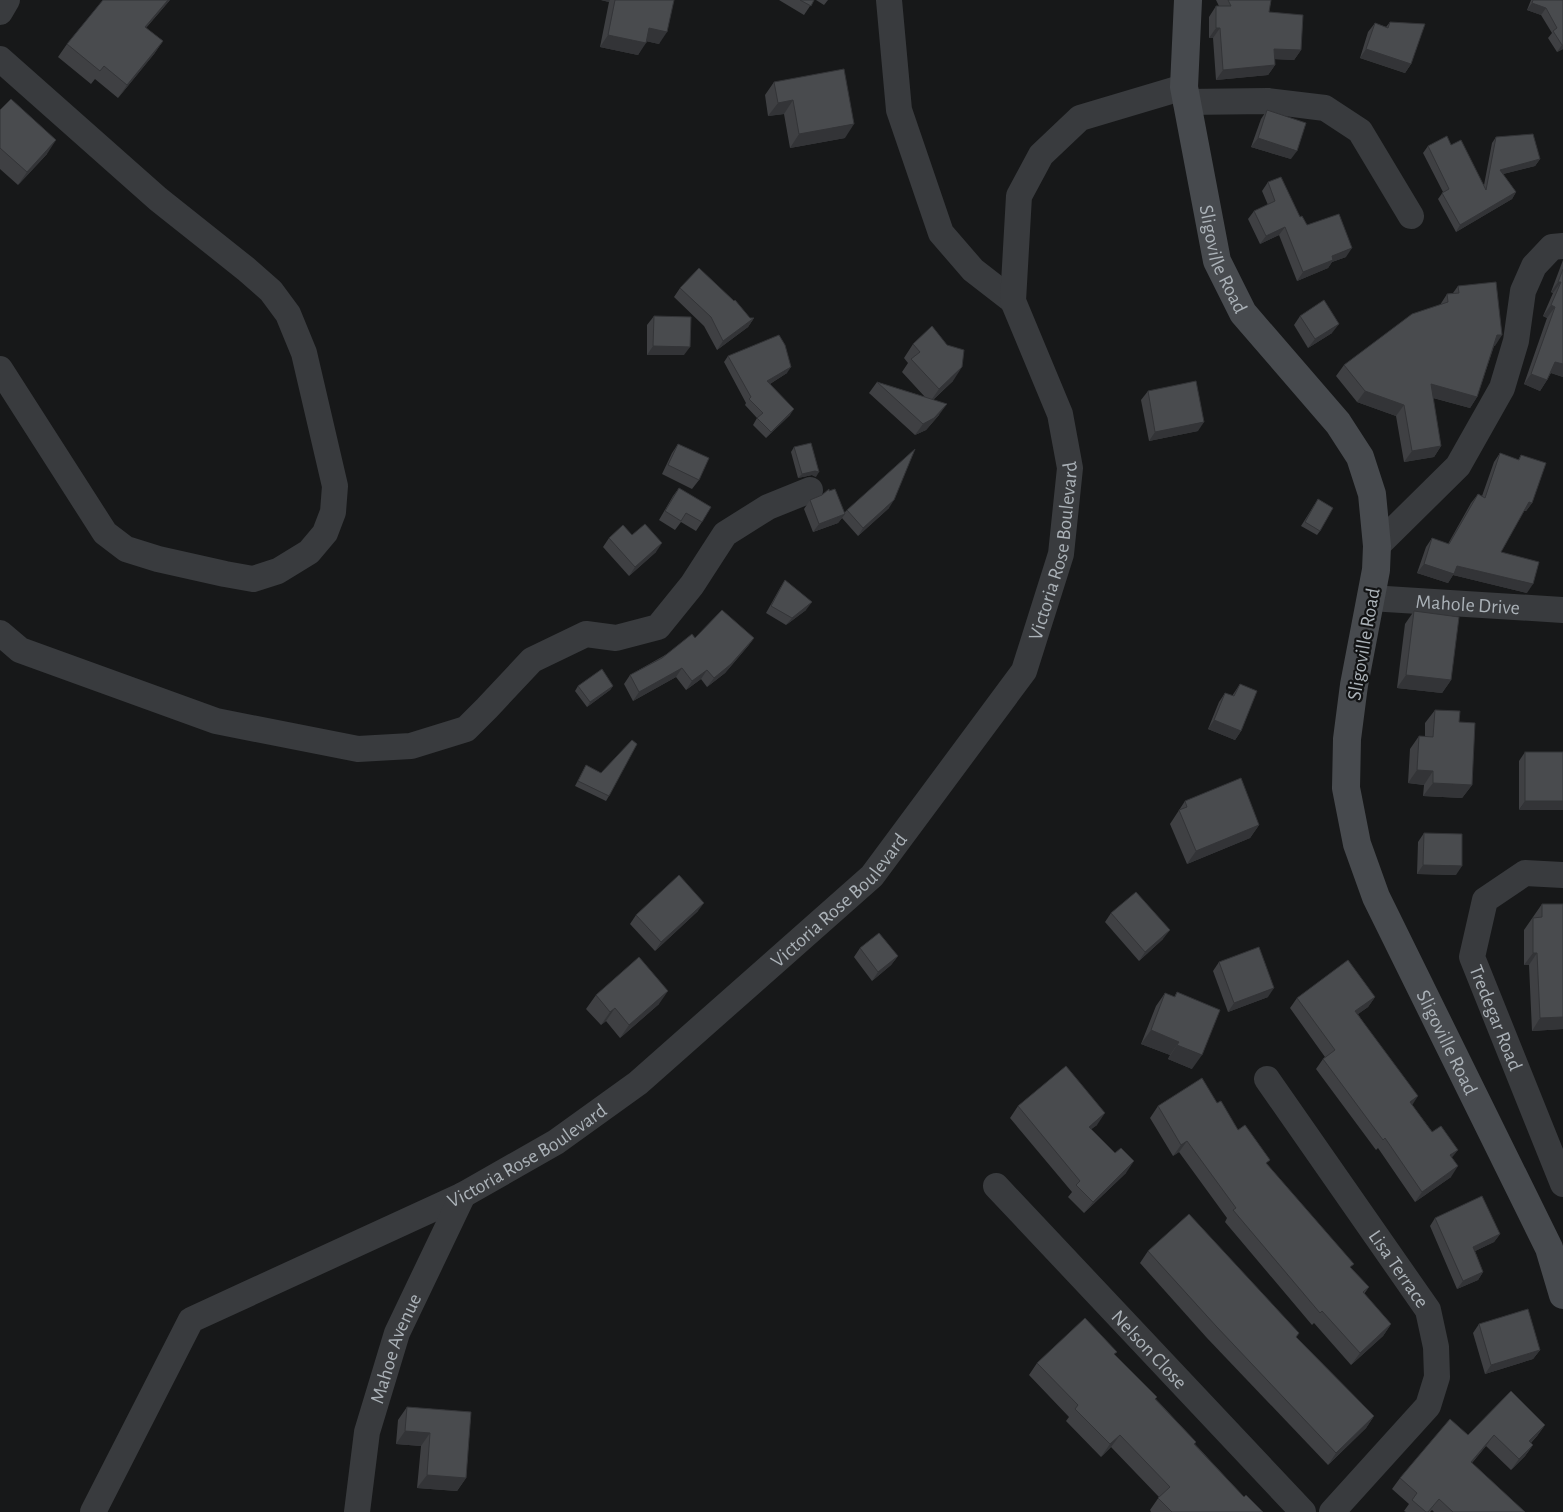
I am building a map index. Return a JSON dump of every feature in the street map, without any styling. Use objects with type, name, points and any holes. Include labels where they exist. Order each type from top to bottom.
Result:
[{"type":"street","points":[[0,12],[7,0]]},
{"type":"street","points":[[889,0],[899,110],[941,233],[972,270],[1013,301]]},
{"type":"street","name":"Sligoville Road","points":[[1188,0],[1185,94],[1217,261],[1244,314],[1338,423],[1360,456],[1372,494],[1377,546],[1376,570],[1354,686],[1347,739],[1346,788],[1357,844],[1376,897],[1556,1247],[1563,1296]]},
{"type":"street","points":[[0,59],[158,199],[271,291],[288,314],[304,353],[335,486],[333,512],[325,532],[308,552],[278,571],[253,579],[158,559],[126,549],[105,534],[0,369]]},
{"type":"street","name":"Victoria Rose Boulevard","points":[[93,1512],[191,1320],[463,1195],[556,1142],[638,1083],[872,876],[1024,671],[1061,554],[1070,468],[1060,414],[1013,301],[1018,196],[1041,155],[1080,118],[1185,94],[1268,100],[1326,108],[1360,132],[1411,216]]},
{"type":"street","points":[[1377,546],[1458,466],[1502,388],[1516,341],[1523,291],[1534,266],[1552,248],[1563,246]]},
{"type":"street","points":[[0,633],[20,650],[216,722],[358,748],[410,746],[466,729],[532,660],[586,634],[616,638],[658,627],[692,586],[725,534],[768,507],[810,490]]},
{"type":"street","name":"Mahole Drive","points":[[1370,598],[1563,610]]},
{"type":"street","name":"Tredegar Road","points":[[1563,875],[1525,873],[1485,900],[1472,957],[1563,1184]]},
{"type":"street","name":"Lisa Terrace","points":[[1267,1080],[1428,1310],[1436,1347],[1438,1377],[1428,1406],[1338,1510]]},
{"type":"street","name":"Nelson Close","points":[[996,1186],[1303,1512]]},
{"type":"street","name":"Mahoe Avenue","points":[[357,1512],[367,1432],[397,1333],[463,1195]]},
{"type":"building","points":[[103,0],[168,0],[145,27],[163,41],[127,85],[104,66],[100,71],[67,44]]},
{"type":"building","points":[[615,0],[674,0],[667,32],[649,28],[646,43],[608,35]]},
{"type":"building","points":[[800,0],[814,0],[811,6]]},
{"type":"building","points":[[1228,0],[1271,0],[1269,12],[1303,15],[1301,50],[1274,49],[1275,65],[1223,70],[1220,28],[1216,28],[1216,6],[1231,6]]},
{"type":"building","points":[[1533,0],[1563,0],[1563,45],[1553,31],[1557,28],[1546,8],[1532,3]]},
{"type":"building","points":[[1390,22],[1425,24],[1411,64],[1366,49],[1375,23],[1388,28]]},
{"type":"building","points":[[844,69],[854,124],[799,134],[793,100],[778,103],[774,82]]},
{"type":"building","points":[[11,99],[56,140],[27,172],[0,148],[0,110]]},
{"type":"building","points":[[1267,110],[1306,123],[1297,151],[1258,138]]},
{"type":"building","points":[[1533,134],[1540,159],[1500,170],[1516,192],[1460,225],[1442,193],[1449,189],[1428,146],[1447,136],[1451,145],[1461,140],[1486,190],[1496,137]]},
{"type":"building","points":[[1281,177],[1300,217],[1302,216],[1307,225],[1339,214],[1352,248],[1332,256],[1333,260],[1303,272],[1285,227],[1266,236],[1254,211],[1275,201],[1268,182]]},
{"type":"building","points":[[699,268],[735,300],[750,318],[754,318],[723,341],[711,317],[680,288]]},
{"type":"building","points":[[1563,269],[1563,364],[1555,362],[1547,380],[1531,374],[1555,307],[1551,305],[1561,282],[1558,282]]},
{"type":"building","points":[[1496,282],[1502,335],[1497,335],[1477,397],[1431,384],[1441,446],[1412,451],[1404,405],[1365,391],[1344,365],[1412,314],[1448,302],[1447,294],[1459,293],[1458,286]]},
{"type":"building","points":[[1324,300],[1339,324],[1315,339],[1300,316]]},
{"type":"building","points":[[654,316],[691,317],[690,347],[653,346]]},
{"type":"building","points":[[932,326],[947,345],[964,350],[962,367],[939,389],[911,359],[920,352],[913,344]]},
{"type":"building","points":[[779,335],[785,345],[791,367],[767,381],[794,409],[771,432],[757,418],[763,413],[749,399],[751,397],[728,356]]},
{"type":"building","points":[[1196,381],[1204,422],[1155,432],[1148,391]]},
{"type":"building","points":[[877,382],[947,404],[934,418],[923,424]]},
{"type":"building","points":[[811,443],[819,472],[802,474],[794,447]]},
{"type":"building","points":[[678,444],[709,458],[699,480],[668,465]]},
{"type":"building","points":[[915,449],[894,500],[863,528],[847,510]]},
{"type":"building","points":[[1500,453],[1519,460],[1521,455],[1546,463],[1532,503],[1529,502],[1501,552],[1539,562],[1533,584],[1457,566],[1454,574],[1424,564],[1432,538],[1449,544],[1478,494],[1485,498]]},
{"type":"building","points":[[679,488],[711,507],[702,522],[686,513],[681,521],[665,511]]},
{"type":"building","points":[[829,489],[829,491],[835,489],[845,514],[819,524],[810,500],[822,495]]},
{"type":"building","points":[[1318,499],[1333,508],[1320,531],[1305,522]]},
{"type":"building","points":[[645,524],[662,543],[635,567],[609,538],[623,525],[632,535]]},
{"type":"building","points":[[785,580],[812,602],[792,618],[771,606]]},
{"type":"building","points":[[722,610],[754,638],[731,664],[714,678],[707,670],[692,681],[682,668],[639,692],[630,675],[662,658],[692,634],[695,638]]},
{"type":"building","points":[[1414,611],[1459,617],[1451,680],[1406,675]]},
{"type":"building","points":[[602,669],[613,686],[590,702],[578,686]]},
{"type":"building","points":[[1240,684],[1257,691],[1241,731],[1214,720],[1225,693],[1234,696]]},
{"type":"building","points":[[1435,710],[1460,711],[1459,722],[1475,723],[1472,785],[1433,783],[1433,771],[1417,770],[1419,736],[1433,737]]},
{"type":"building","points":[[632,740],[637,744],[609,796],[578,781],[586,765],[601,773]]},
{"type":"building","points":[[1525,752],[1563,752],[1563,801],[1525,801]]},
{"type":"building","points":[[1241,778],[1259,825],[1196,851],[1179,810],[1187,807],[1185,801]]},
{"type":"building","points":[[1424,833],[1462,834],[1462,866],[1423,865]]},
{"type":"building","points":[[679,875],[704,903],[661,942],[636,915]]},
{"type":"building","points":[[1136,892],[1170,930],[1145,952],[1111,913]]},
{"type":"building","points":[[1542,904],[1563,904],[1563,1017],[1540,1018],[1537,953],[1533,953],[1533,918],[1542,917]]},
{"type":"building","points":[[879,933],[898,956],[878,972],[860,948]]},
{"type":"building","points":[[1259,947],[1274,988],[1234,1003],[1219,962]]},
{"type":"building","points":[[639,957],[668,991],[629,1025],[615,1008],[610,1012],[596,995]]},
{"type":"building","points":[[1348,960],[1375,997],[1355,1011],[1418,1096],[1410,1102],[1432,1132],[1441,1126],[1458,1150],[1450,1155],[1458,1166],[1422,1192],[1385,1138],[1383,1140],[1323,1059],[1335,1050],[1297,998]]},
{"type":"building","points":[[1177,992],[1220,1010],[1202,1055],[1177,1045],[1179,1042],[1151,1030],[1165,993],[1175,997]]},
{"type":"building","points":[[1066,1066],[1105,1113],[1089,1127],[1115,1153],[1121,1148],[1134,1161],[1093,1202],[1076,1185],[1080,1181],[1018,1106]]},
{"type":"building","points":[[1202,1078],[1217,1103],[1221,1101],[1238,1130],[1245,1125],[1270,1160],[1266,1163],[1354,1264],[1350,1267],[1369,1287],[1363,1292],[1391,1324],[1360,1353],[1322,1311],[1320,1313],[1233,1210],[1236,1208],[1187,1141],[1181,1145],[1158,1106]]},
{"type":"building","points":[[1482,1196],[1500,1234],[1473,1247],[1483,1272],[1463,1281],[1435,1218]]},
{"type":"building","points":[[1189,1214],[1299,1333],[1296,1337],[1374,1416],[1336,1453],[1148,1251]]},
{"type":"building","points":[[1528,1309],[1540,1350],[1491,1365],[1479,1324]]},
{"type":"building","points":[[1085,1318],[1117,1352],[1114,1354],[1157,1397],[1155,1399],[1196,1442],[1194,1444],[1244,1497],[1246,1495],[1263,1512],[1172,1512],[1158,1498],[1170,1487],[1120,1435],[1110,1444],[1075,1409],[1078,1405],[1037,1363]]},
{"type":"building","points":[[1511,1391],[1545,1425],[1529,1441],[1533,1445],[1519,1459],[1494,1435],[1471,1462],[1525,1512],[1453,1512],[1439,1499],[1426,1512],[1412,1500],[1417,1493],[1400,1478],[1450,1419],[1468,1435]]},
{"type":"building","points":[[407,1407],[471,1412],[466,1478],[427,1475],[430,1433],[405,1431]]}]
